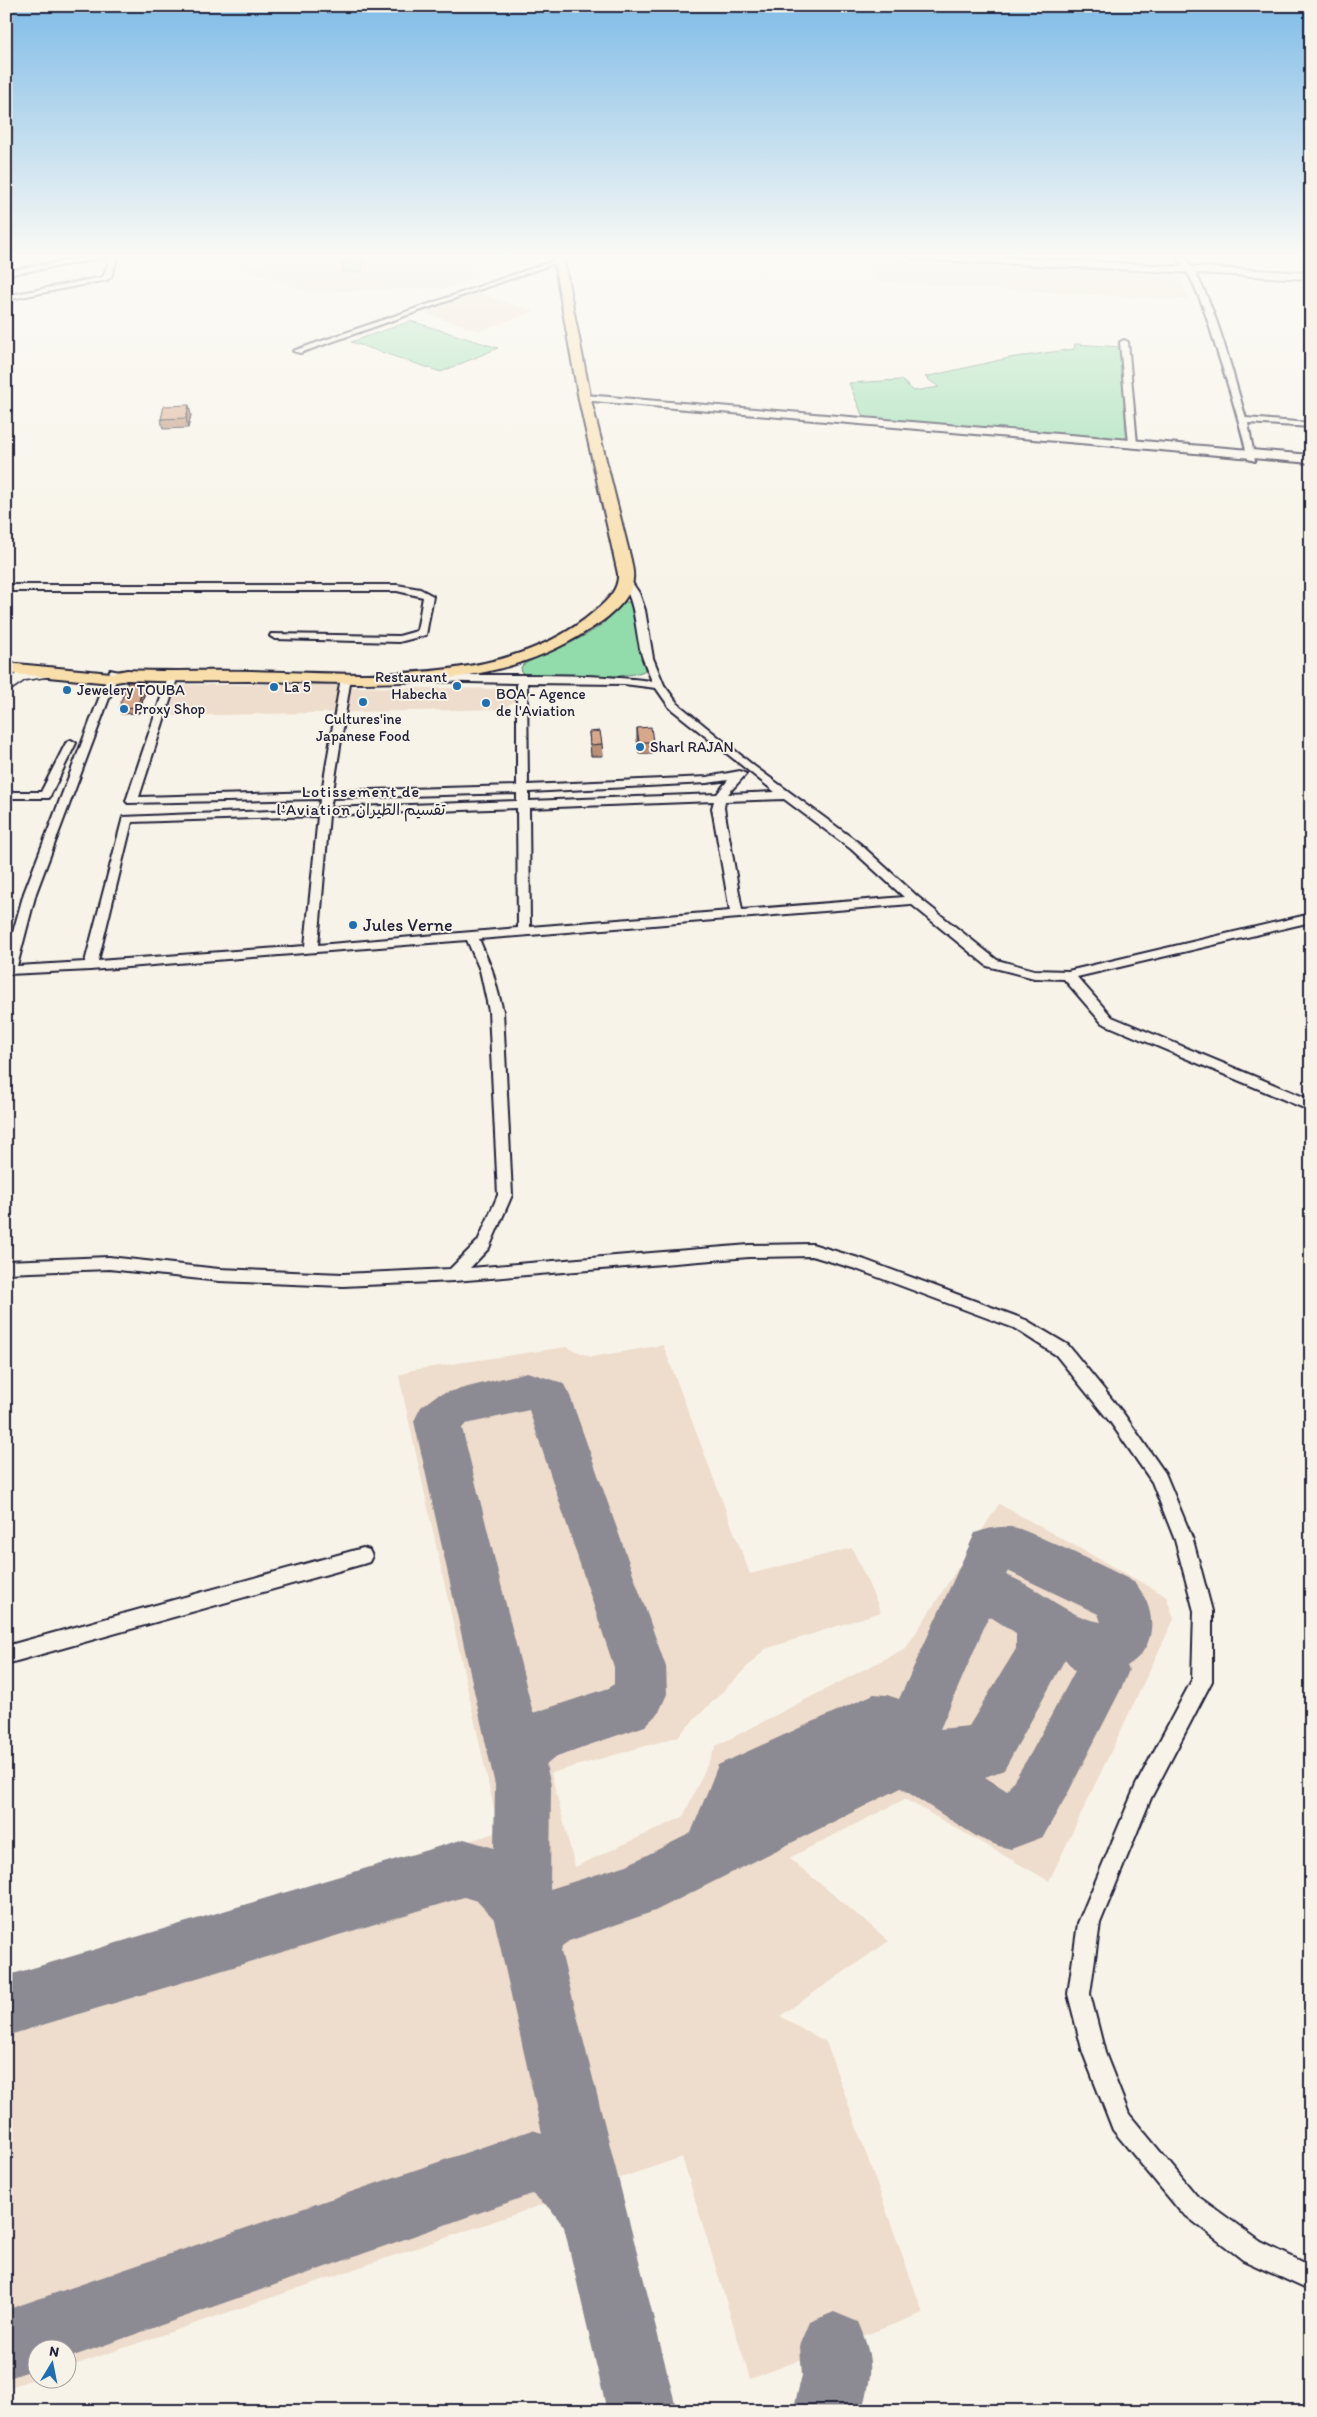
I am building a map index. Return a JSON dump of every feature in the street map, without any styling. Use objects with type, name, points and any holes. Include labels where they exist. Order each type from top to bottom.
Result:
[{"type":"main road","points":[[6,668],[48,673],[118,675],[411,677],[495,665],[548,647],[569,637],[602,613],[614,600],[626,580],[624,560],[579,369]]},
{"type":"main road","points":[[585,401],[1252,456],[1311,459]]},
{"type":"main road","points":[[871,425],[1133,444],[1311,464]]},
{"type":"main road","points":[[6,662],[118,675]]},
{"type":"street","points":[[1126,369],[1133,444]]},
{"type":"street","points":[[1227,369],[1252,456]]},
{"type":"street","points":[[1243,420],[1311,426]]},
{"type":"street","points":[[626,580],[634,593],[640,610],[648,658],[659,685],[674,706],[750,768],[855,846],[914,900],[992,963],[1034,974],[1068,975],[1311,918]]},
{"type":"street","points":[[6,588],[397,588],[417,591],[428,596],[422,633],[399,639],[275,636]]},
{"type":"street","points":[[6,689],[21,677],[48,673]]},
{"type":"street","points":[[118,675],[33,884],[8,970],[90,966],[914,900]]},
{"type":"street","points":[[90,966],[132,801],[172,676]]},
{"type":"street","points":[[411,677],[624,681],[659,685]]},
{"type":"street","points":[[310,949],[324,812],[346,678]]},
{"type":"street","points":[[522,679],[524,932]]},
{"type":"street","points":[[6,795],[45,796],[71,743]]},
{"type":"street","points":[[132,801],[522,789],[707,780],[739,774],[750,768]]},
{"type":"street","points":[[736,914],[718,808],[720,798],[739,774]]},
{"type":"street","points":[[127,820],[788,795]]},
{"type":"street","points":[[454,1275],[484,1244],[506,1195],[496,1011],[486,970],[471,935]]},
{"type":"street","points":[[1068,975],[1107,1020],[1311,1106]]},
{"type":"street","points":[[6,1267],[109,1263],[219,1275],[343,1280],[454,1275],[749,1251],[812,1250],[860,1264],[1020,1324],[1062,1350],[1117,1418],[1159,1478],[1184,1540],[1203,1611],[1202,1681],[1142,1792],[1089,1923],[1079,1994],[1094,2053],[1121,2122],[1188,2203],[1252,2251],[1311,2279]]},
{"type":"street","points":[[6,1655],[362,1556]]},
{"type":"shaded area","points":[[178,683],[179,685],[340,684],[341,687],[519,689],[520,698],[507,706],[506,709],[168,716]]},
{"type":"shaded area","points":[[663,1345],[750,1574],[852,1548],[881,1612],[765,1649],[677,1737],[551,1773],[575,1867],[683,1817],[716,1746],[906,1648],[999,1504],[1166,1596],[1174,1619],[1049,1881],[905,1799],[789,1858],[889,1941],[780,2016],[826,2042],[923,2313],[750,2379],[682,2157],[78,2364],[78,2340],[28,2340],[28,2381],[6,2388],[6,1979],[499,1832],[399,1376],[412,1370],[566,1347],[591,1357]]},
{"type":"green space","points":[[431,369],[449,369],[441,372]]},
{"type":"green space","points":[[961,369],[1123,369],[1126,441],[863,417],[849,383],[901,380],[914,391],[939,387],[925,377]]},
{"type":"green space","points":[[621,602],[631,602],[638,613],[645,670],[626,675],[593,677],[535,676],[522,673],[521,667],[524,664],[575,641],[604,623]]},
{"type":"building","points":[[189,405],[186,418],[161,419],[164,406]]},
{"type":"building","points":[[145,682],[137,707],[119,708],[127,683]]},
{"type":"building","points":[[651,727],[653,742],[639,742],[637,728]]},
{"type":"building","points":[[600,731],[602,744],[590,745],[589,732]]},
{"type":"taxiway","points":[[516,1755],[540,1736],[626,1708],[640,1694],[640,1667],[547,1396],[527,1391],[453,1408],[437,1421],[523,1785],[521,1908]]},
{"type":"taxiway","points":[[905,1745],[993,1548],[1016,1550],[1116,1598],[1127,1617],[1125,1635],[1111,1648],[1087,1644]]},
{"type":"taxiway","points":[[975,1591],[1000,1595],[1039,1620]]},
{"type":"taxiway","points":[[899,1760],[985,1751],[1042,1653],[1042,1635],[1039,1620]]},
{"type":"taxiway","points":[[1039,1620],[1087,1644]]},
{"type":"taxiway","points":[[899,1760],[911,1763],[999,1818],[1011,1821],[1023,1817],[1050,1772],[1103,1670],[1087,1644]]},
{"type":"taxiway","points":[[712,1852],[738,1784],[874,1720],[887,1720],[897,1726],[901,1730],[905,1745]]},
{"type":"taxiway","points":[[899,1760],[905,1745]]},
{"type":"taxiway","points":[[531,1952],[539,1928],[552,1917],[635,1891],[899,1760]]},
{"type":"taxiway","points":[[6,2006],[464,1868],[483,1872],[498,1880],[510,1892],[521,1908]]},
{"type":"taxiway","points":[[521,1908],[531,1952]]},
{"type":"taxiway","points":[[531,1952],[563,2091],[642,2411]]},
{"type":"taxiway","points":[[6,2345],[532,2162],[552,2170],[567,2179],[585,2200],[590,2210]]},
{"type":"taxiway","points":[[828,2411],[837,2375],[834,2346]]},
{"type":"place","name":"Restaurant Habecha","points":[[457,686]]},
{"type":"place","name":"La 5","points":[[274,687]]},
{"type":"place","name":"Jewelery TOUBA","points":[[67,690]]},
{"type":"place","name":"Cultures'ine Japanese Food","points":[[363,702]]},
{"type":"place","name":"BOA - Agence de l'Aviation","points":[[486,703]]},
{"type":"place","name":"Proxy Shop","points":[[124,709]]},
{"type":"place","name":"Sharl RAJAN","points":[[640,747]]},
{"type":"place","name":"Jules Verne","points":[[353,925]]},
{"type":"district","name":"Lotissement de l'Aviation تقسيم الطيران","points":[[361,800]]}]
